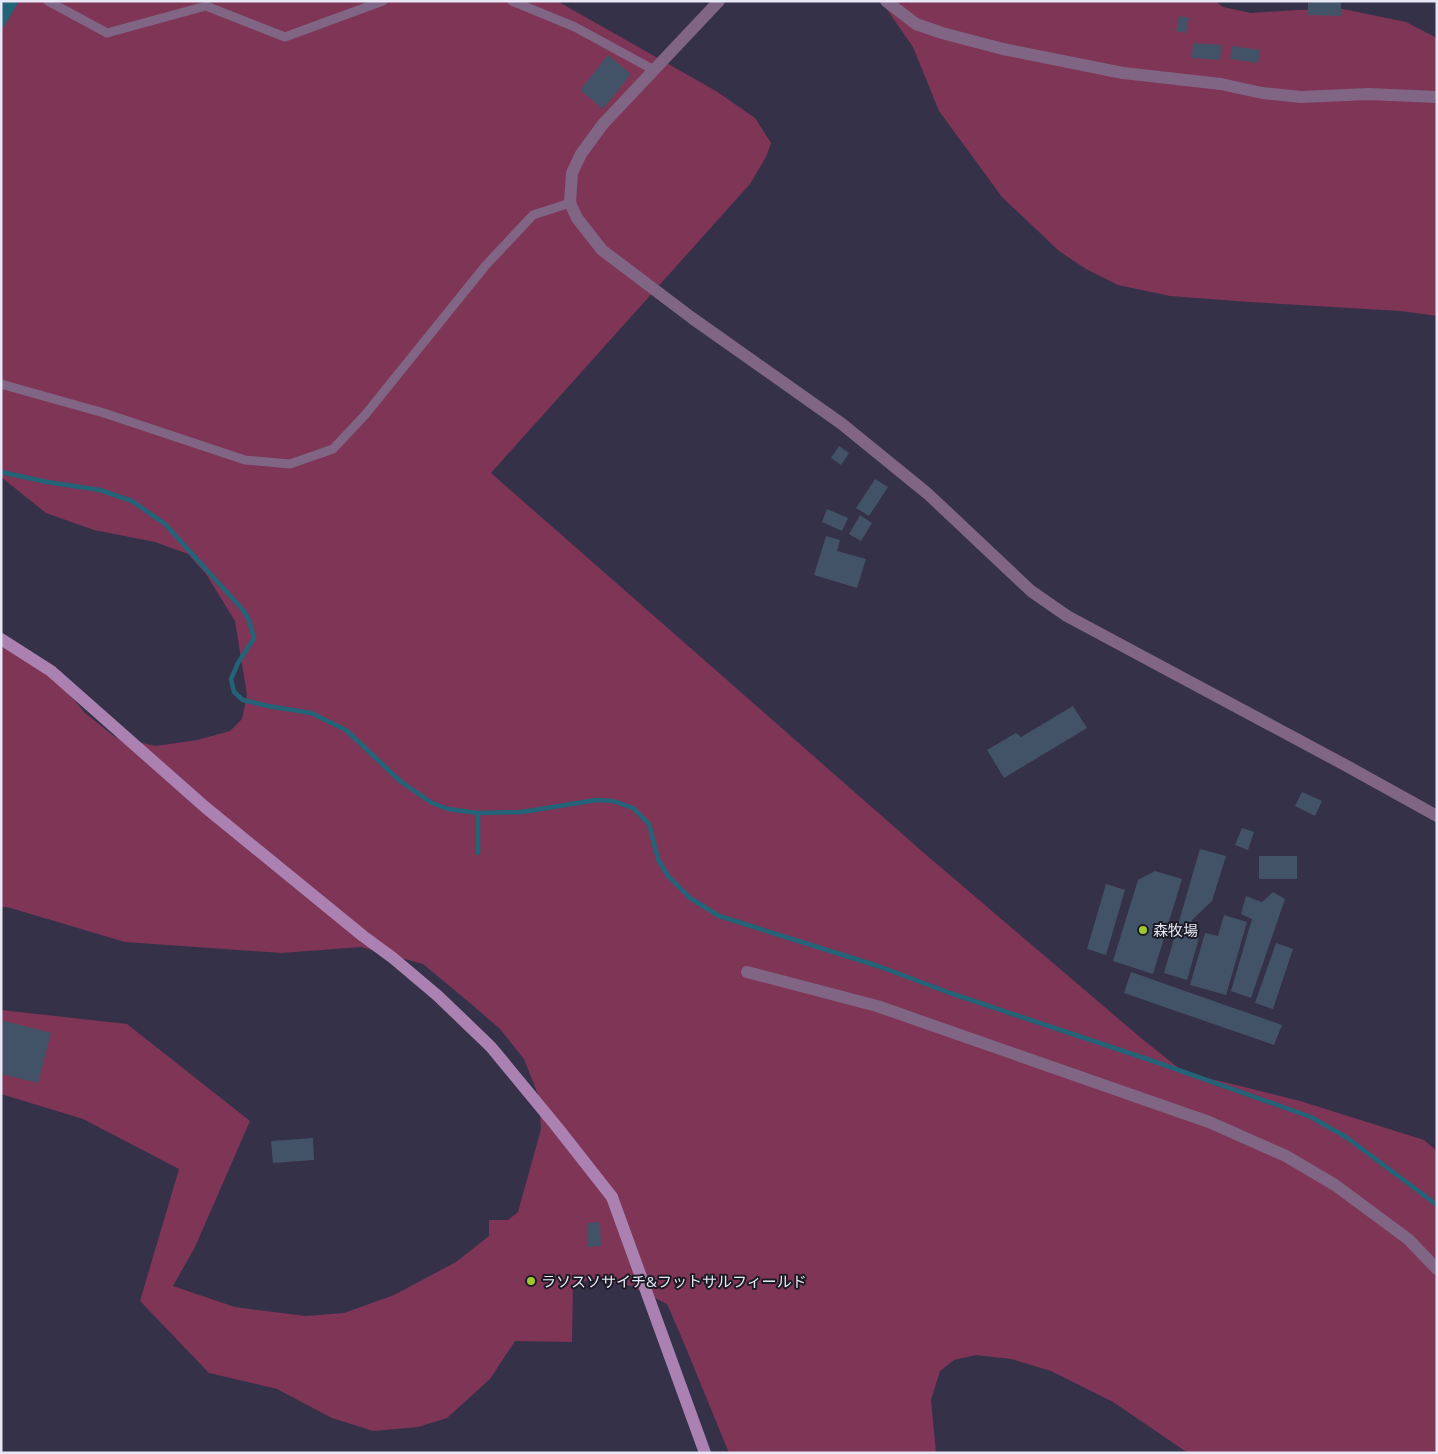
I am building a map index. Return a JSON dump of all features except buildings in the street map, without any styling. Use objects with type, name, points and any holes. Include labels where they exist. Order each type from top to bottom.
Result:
[{"type":"street","points":[[719,1],[603,124],[581,154],[572,172],[570,203],[577,218],[602,250],[692,318],[842,424],[928,494],[1031,591],[1067,616],[1437,816]]},
{"type":"street","points":[[886,1],[916,24],[942,33],[1003,49],[1123,73],[1221,84],[1262,93],[1301,97],[1368,94],[1437,97]]},
{"type":"street","points":[[1,639],[51,671],[205,807],[423,983],[491,1047],[612,1197],[705,1453]]},
{"type":"street","points":[[747,972],[877,1006],[1210,1122],[1286,1156],[1335,1185],[1408,1239],[1437,1270]]},
{"type":"lane","points":[[48,1],[107,33],[206,6],[284,37],[383,1]]},
{"type":"lane","points":[[512,1],[575,27],[654,70]]},
{"type":"lane","points":[[1,384],[104,414],[246,460],[290,464],[334,449],[365,415],[486,265],[533,215],[570,203]]},
{"type":"shaded area","points":[[1,1],[557,1],[716,91],[755,118],[771,143],[766,157],[750,184],[491,473],[924,853],[1186,1074],[1300,1101],[1424,1140],[1437,1151],[1437,1453],[1188,1453],[1113,1402],[1051,1371],[1011,1359],[976,1355],[954,1360],[940,1371],[931,1400],[936,1453],[729,1453],[667,1304],[631,1286],[594,1279],[573,1284],[572,1342],[515,1341],[490,1379],[447,1418],[418,1427],[373,1431],[332,1418],[277,1389],[209,1373],[140,1301],[179,1169],[83,1119],[1,1094],[1,1010],[127,1024],[250,1121],[195,1247],[173,1286],[235,1307],[306,1316],[344,1313],[394,1295],[456,1262],[489,1236],[489,1220],[508,1220],[518,1212],[541,1129],[539,1097],[524,1059],[500,1029],[423,964],[361,947],[281,953],[125,942],[7,907],[1,907],[1,636],[61,684],[85,713],[115,737],[156,746],[197,740],[230,731],[242,719],[247,695],[235,621],[206,574],[188,554],[155,542],[94,530],[46,513],[1,477]]},
{"type":"shaded area","points":[[881,1],[1215,1],[1223,7],[1251,13],[1343,9],[1406,22],[1437,38],[1437,316],[1400,311],[1170,296],[1118,285],[1086,269],[1059,251],[1002,197],[939,111],[913,47]]},
{"type":"water","points":[[1,1],[14,1],[18,3],[1,31]]},
{"type":"waterway","points":[[1,472],[47,482],[100,490],[132,501],[165,524],[243,610],[249,620],[254,638],[238,663],[231,679],[234,692],[243,700],[311,713],[346,730],[400,781],[432,803],[448,809],[478,813],[522,812],[596,800],[613,801],[633,808],[649,824],[658,859],[668,876],[690,898],[719,916],[878,966],[950,993],[1150,1060],[1311,1117],[1346,1137],[1437,1205]]},
{"type":"waterway","points":[[478,813],[478,853]]},
{"type":"place","name":"森牧場","points":[[1143,930]]},
{"type":"place","name":"ラソスソサイチ&フットサルフィールド","points":[[531,1281]]}]
